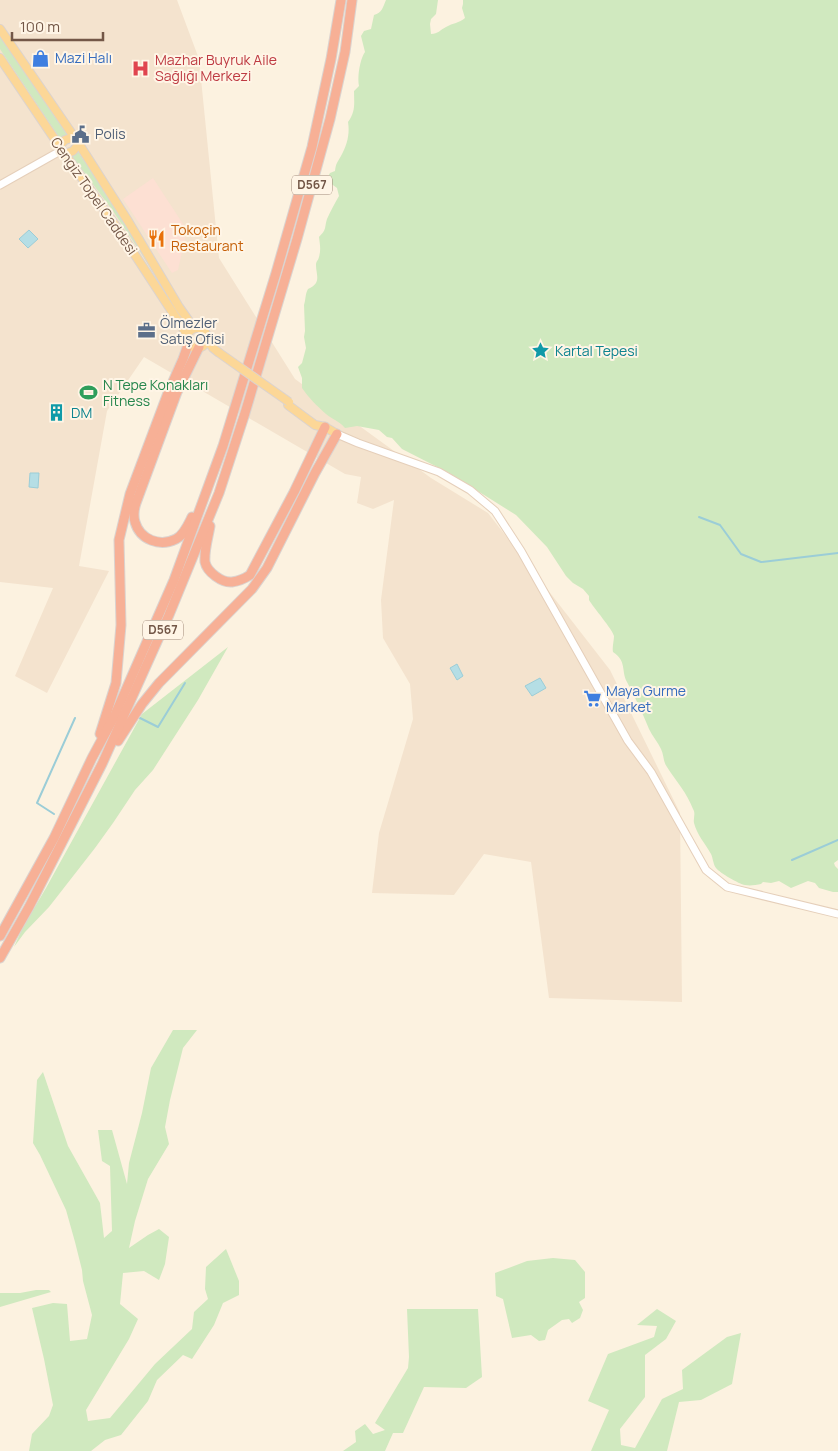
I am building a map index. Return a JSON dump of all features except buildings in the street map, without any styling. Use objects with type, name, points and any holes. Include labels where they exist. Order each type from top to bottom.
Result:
[{"type":"highway","name":"D567","points":[[0,936],[54,838],[114,717],[174,580],[208,489],[276,273],[312,147],[341,0]]},
{"type":"highway","name":"D567","points":[[0,958],[29,907],[102,764],[169,615],[218,493],[245,413],[297,239],[330,119],[344,52],[352,0]]},
{"type":"highway","points":[[92,758],[116,683],[121,625],[119,540],[121,531],[130,494],[183,359],[188,339]]},
{"type":"highway","points":[[199,347],[177,392],[136,503],[135,523],[145,537],[152,541],[164,542],[176,539],[184,532],[208,489]]},
{"type":"highway","points":[[218,493],[206,543],[205,563],[210,572],[219,578],[229,582],[241,580],[250,575],[256,566],[325,427]]},
{"type":"highway","points":[[102,764],[142,704],[159,683],[252,589],[267,568],[337,434]]},
{"type":"main road","points":[[0,29],[76,140],[128,221],[179,307],[191,324],[202,330],[216,354]]},
{"type":"main road","name":"Cengiz Topel Caddesi","points":[[0,58],[120,232],[188,339]]},
{"type":"main road","points":[[65,140],[76,140],[73,151],[62,150],[65,140]]},
{"type":"main road","points":[[196,328],[190,331],[188,339],[192,346],[206,349],[216,354],[337,434]]},
{"type":"main road","points":[[199,347],[204,344],[206,337]]},
{"type":"street","points":[[0,185],[62,150]]},
{"type":"street","points":[[337,434],[439,472],[470,490],[495,511],[521,551],[628,741],[651,772],[706,870],[727,887],[838,914]]},
{"type":"shaded area","points":[[0,0],[177,0],[199,59],[219,258],[295,379],[431,478],[488,513],[610,670],[680,813],[682,1002],[549,998],[531,862],[484,854],[454,895],[372,893],[379,833],[413,719],[410,684],[383,638],[381,600],[394,500],[373,509],[357,503],[361,477],[345,474],[144,357],[107,411],[79,566],[109,571],[47,693],[15,676],[53,588],[0,582]]},
{"type":"shaded area","points":[[153,178],[187,230],[178,270],[172,273],[123,199]]},
{"type":"green space","points":[[386,0],[438,0],[436,14],[431,19],[431,34],[437,33],[465,18],[462,8],[463,0],[838,0],[838,860],[834,863],[838,869],[838,892],[819,888],[815,883],[808,881],[791,888],[779,881],[745,885],[718,870],[695,827],[691,803],[666,765],[661,749],[650,732],[625,678],[622,663],[613,652],[613,633],[589,600],[589,596],[566,576],[547,547],[516,515],[449,473],[402,449],[392,438],[387,437],[379,430],[357,426],[345,428],[323,411],[302,388],[302,378],[298,367],[302,363],[306,348],[304,305],[308,289],[317,281],[316,264],[320,250],[319,237],[339,196],[337,188],[326,180],[330,173],[335,171],[348,139],[348,122],[354,107],[354,91],[359,86],[359,68],[365,52],[361,36],[364,31],[371,29],[374,15],[381,11]]},
{"type":"green space","points":[[0,35],[67,135],[61,140],[0,49]]},
{"type":"green space","points":[[78,152],[106,192],[171,302],[113,211],[72,156]]},
{"type":"green space","points":[[228,647],[198,700],[153,770],[135,790],[95,848],[49,907],[25,932],[14,947],[22,929],[142,714]]},
{"type":"green space","points":[[173,1030],[197,1030],[183,1048],[165,1127],[169,1144],[148,1179],[129,1248],[159,1229],[169,1237],[165,1264],[159,1280],[144,1271],[123,1273],[120,1304],[138,1319],[129,1339],[86,1410],[88,1421],[110,1418],[155,1364],[192,1329],[194,1312],[208,1299],[205,1289],[206,1267],[226,1249],[239,1281],[239,1295],[223,1303],[214,1325],[192,1359],[183,1355],[157,1380],[148,1401],[121,1435],[105,1440],[91,1451],[29,1451],[32,1434],[49,1416],[53,1405],[32,1308],[53,1303],[67,1304],[70,1341],[87,1339],[92,1315],[66,1210],[33,1143],[37,1080],[43,1072],[68,1146],[100,1203],[104,1238],[112,1231],[110,1166],[102,1161],[98,1130],[112,1130],[127,1184],[129,1163],[151,1068]]},
{"type":"green space","points":[[553,1258],[575,1260],[585,1272],[585,1298],[579,1302],[583,1310],[580,1318],[572,1323],[569,1319],[562,1320],[548,1330],[545,1340],[539,1341],[531,1335],[512,1338],[503,1299],[496,1296],[495,1273],[527,1261]]},
{"type":"green space","points":[[49,1290],[51,1292],[0,1307],[0,1293],[20,1293]]},
{"type":"green space","points":[[407,1309],[478,1309],[482,1377],[466,1388],[424,1387],[403,1433],[393,1433],[385,1451],[343,1451],[356,1442],[355,1431],[365,1424],[373,1434],[385,1430],[375,1423],[408,1368]]},
{"type":"green space","points":[[657,1309],[676,1321],[666,1339],[645,1355],[645,1397],[620,1429],[621,1445],[635,1448],[662,1399],[683,1389],[682,1370],[727,1337],[741,1333],[732,1384],[701,1400],[679,1402],[667,1451],[591,1451],[609,1410],[588,1401],[608,1354],[654,1337],[657,1326],[637,1325]]},
{"type":"water","points":[[29,230],[38,239],[28,248],[19,239]]},
{"type":"water","points":[[30,473],[39,473],[38,488],[29,487]]},
{"type":"water","points":[[457,664],[463,676],[457,680],[450,668]]},
{"type":"water","points":[[540,678],[546,688],[532,696],[525,686]]},
{"type":"waterway","points":[[699,517],[720,525],[741,554],[761,562],[838,553]]},
{"type":"waterway","points":[[138,717],[158,727],[185,683]]},
{"type":"waterway","points":[[54,814],[37,803],[75,718]]},
{"type":"waterway","points":[[792,860],[838,840]]},
{"type":"place","name":"Mazi Halı","points":[[41,58]]},
{"type":"place","name":"Mazhar Buyruk Aile Sağlığı Merkezi","points":[[141,68]]},
{"type":"place","name":"Polis","points":[[81,134]]},
{"type":"place","name":"Tokoçin Restaurant","points":[[157,238]]},
{"type":"place","name":"Ölmezler Satış Ofisi","points":[[146,331]]},
{"type":"place","name":"Kartal Tepesi","points":[[541,351]]},
{"type":"place","name":"N Tepe Konakları Fitness","points":[[89,393]]},
{"type":"place","name":"DM","points":[[57,413]]},
{"type":"place","name":"Maya Gurme Market","points":[[592,699]]}]
